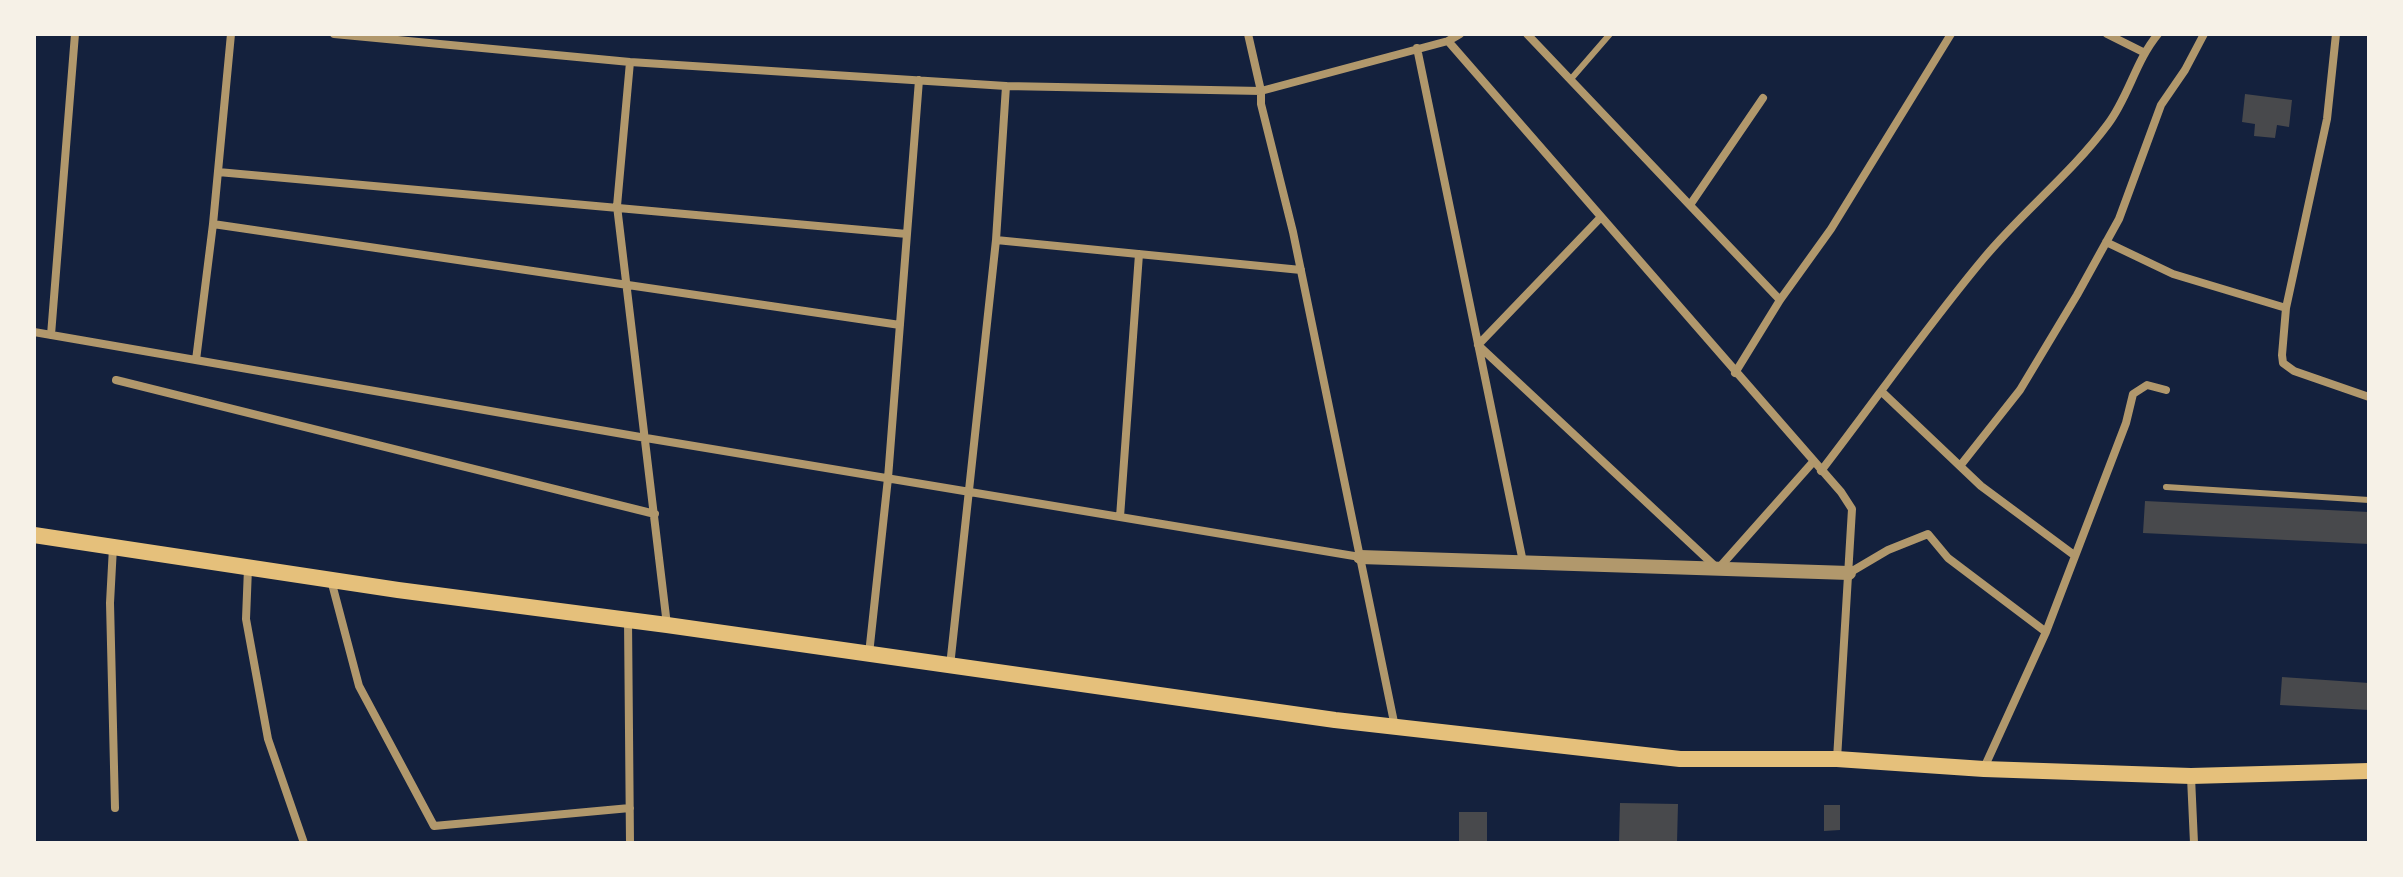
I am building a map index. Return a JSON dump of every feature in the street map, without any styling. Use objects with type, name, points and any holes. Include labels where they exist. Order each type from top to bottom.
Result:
[{"type":"main road","points":[[34,535],[331,580],[1395,728],[1680,759],[1837,759],[1984,769],[2191,776],[2369,771]]},
{"type":"street","points":[[51,335],[75,34]]},
{"type":"street","points":[[196,360],[231,34]]},
{"type":"street","points":[[334,34],[630,62],[1006,86],[1261,91],[1448,41],[1460,34]]},
{"type":"street","points":[[1248,34],[1261,104],[1301,270],[1395,728]]},
{"type":"street","points":[[1527,34],[1780,300]]},
{"type":"street","points":[[1735,373],[1780,300],[1831,229],[1951,34]]},
{"type":"street","points":[[2107,34],[2143,52]]},
{"type":"street","points":[[1821,471],[1983,259],[2017,221],[2058,184],[2109,122],[2143,52],[2158,34]]},
{"type":"street","points":[[1960,466],[2020,390],[2119,219],[2161,105],[2204,34]]},
{"type":"street","points":[[2336,34],[2327,119],[2286,308],[2282,355],[2283,363],[2294,371],[2369,397]]},
{"type":"street","points":[[1448,41],[1841,492],[1852,509],[1837,759]]},
{"type":"street","points":[[1417,48],[1523,562]]},
{"type":"street","points":[[630,62],[617,208],[667,625]]},
{"type":"street","points":[[869,654],[888,478],[919,80]]},
{"type":"street","points":[[950,667],[996,240],[1006,86]]},
{"type":"street","points":[[1690,205],[1763,98]]},
{"type":"street","points":[[218,172],[907,234]]},
{"type":"street","points":[[1478,345],[1601,217]]},
{"type":"street","points":[[213,224],[900,325]]},
{"type":"street","points":[[996,240],[1301,270]]},
{"type":"street","points":[[2106,242],[2173,274],[2286,308]]},
{"type":"street","points":[[1120,517],[1139,254]]},
{"type":"street","points":[[34,332],[1360,557],[1849,573],[1888,550],[1928,534],[1948,558],[2046,632]]},
{"type":"street","points":[[1478,345],[1718,569]]},
{"type":"street","points":[[116,380],[655,514]]},
{"type":"street","points":[[1984,769],[2046,632],[2126,423],[2133,394],[2147,385],[2166,390]]},
{"type":"street","points":[[1882,392],[1981,486],[2074,555]]},
{"type":"street","points":[[1718,569],[1813,462]]},
{"type":"street","points":[[113,547],[110,584],[115,808]]},
{"type":"street","points":[[249,567],[246,619],[268,739],[304,843]]},
{"type":"street","points":[[331,580],[359,686],[434,826],[630,808]]},
{"type":"street","points":[[628,620],[630,843]]},
{"type":"street","points":[[2191,776],[2194,843]]},
{"type":"lane","points":[[1571,79],[1610,34]]},
{"type":"lane","points":[[2166,487],[2369,500]]},
{"type":"building","points":[[2245,94],[2292,100],[2289,127],[2277,125],[2275,138],[2254,136],[2255,124],[2242,122]]},
{"type":"building","points":[[2145,501],[2369,512],[2369,544],[2143,533]]},
{"type":"building","points":[[2282,677],[2369,683],[2369,710],[2280,705]]},
{"type":"building","points":[[1620,803],[1678,804],[1677,843],[1619,843]]},
{"type":"building","points":[[1824,805],[1840,805],[1840,830],[1824,831]]},
{"type":"building","points":[[1459,812],[1487,812],[1487,843],[1459,843]]}]
